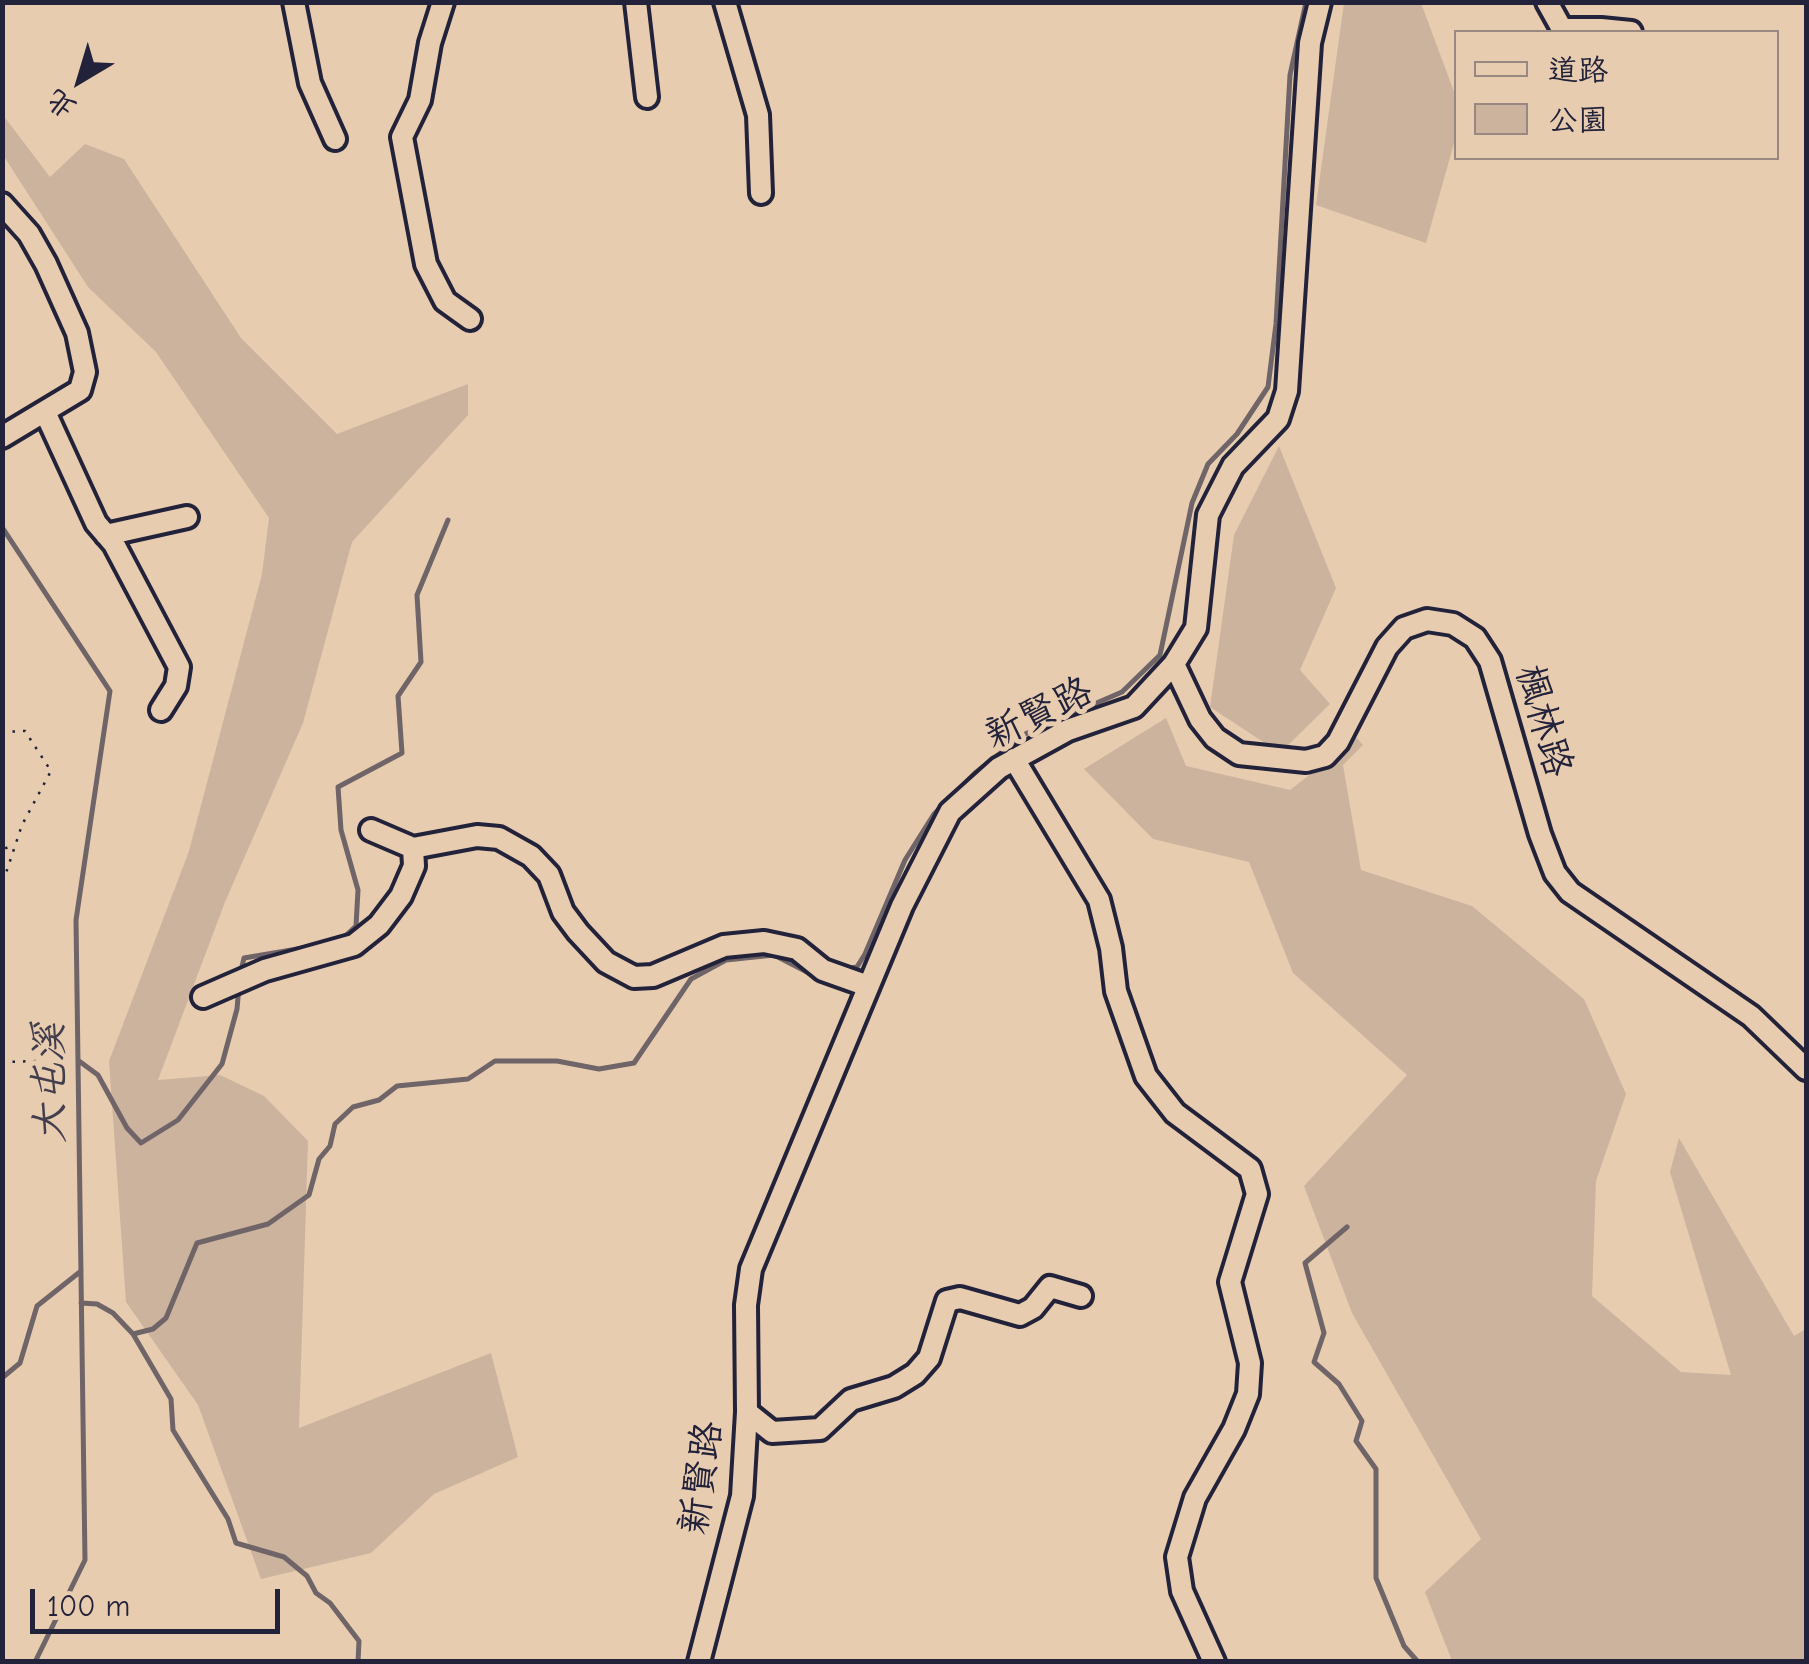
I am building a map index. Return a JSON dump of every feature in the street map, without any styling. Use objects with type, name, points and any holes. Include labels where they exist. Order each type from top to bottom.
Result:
[{"type":"street","points":[[294,2],[310,83],[335,138]]},
{"type":"street","points":[[442,2],[420,100],[402,137],[426,264],[445,301],[470,319]]},
{"type":"street","points":[[636,2],[647,98]]},
{"type":"street","points":[[725,2],[758,115],[761,193]]},
{"type":"street","name":"新賢路","points":[[698,1662],[742,1496],[750,1269],[902,906],[950,812],[999,768],[1068,730],[1134,708],[1174,664],[1196,628],[1208,515],[1232,466],[1278,419],[1288,391],[1310,43],[1320,2]]},
{"type":"street","points":[[1547,2],[1562,30],[1616,30]]},
{"type":"street","points":[[2,204],[29,234],[46,264],[84,355],[85,372],[80,390],[5,435]]},
{"type":"street","points":[[44,412],[96,523],[180,667],[176,686],[161,710]]},
{"type":"street","points":[[106,535],[187,517]]},
{"type":"street","name":"楓林路","points":[[1174,664],[1200,719],[1215,738],[1239,754],[1306,761],[1325,756],[1338,742],[1386,647],[1404,628],[1427,620],[1453,624],[1475,638],[1490,660],[1555,874],[1570,892],[1751,1016],[1806,1067]]},
{"type":"street","points":[[1014,760],[1099,900],[1116,991],[1146,1076],[1175,1113],[1250,1169],[1257,1194],[1230,1282],[1250,1363],[1248,1394],[1234,1429],[1195,1498],[1177,1557],[1182,1590],[1214,1662]]},
{"type":"street","points":[[371,830],[413,848],[477,836],[500,838],[530,856],[549,874],[564,912],[578,932],[606,962],[634,978],[653,976],[724,946],[764,942],[798,948],[823,970],[868,986]]},
{"type":"street","points":[[203,997],[265,970],[354,945],[379,926],[401,896],[414,866],[413,848]]},
{"type":"street","points":[[747,1412],[772,1432],[820,1429],[851,1400],[894,1387],[915,1374],[928,1358],[947,1301],[960,1298],[1020,1316],[1033,1308],[1050,1287],[1081,1296]]},
{"type":"path","points":[[2,732],[24,731],[51,771],[22,825],[2,884]]},
{"type":"path","points":[[2,836],[10,857]]},
{"type":"path","points":[[2,1062],[39,1061]]},
{"type":"green space","points":[[1344,3],[1421,3],[1454,92],[1454,143],[1426,243],[1316,205]]},
{"type":"green space","points":[[3,115],[50,177],[85,144],[124,159],[241,338],[337,434],[468,384],[468,415],[352,542],[303,723],[225,902],[158,1080],[220,1075],[264,1096],[308,1141],[299,1428],[491,1353],[518,1457],[434,1494],[371,1553],[261,1579],[198,1405],[126,1302],[109,1061],[189,851],[262,574],[269,518],[156,352],[88,287],[5,158]]},
{"type":"green space","points":[[1279,446],[1336,588],[1300,670],[1330,704],[1280,753],[1210,707],[1234,535]]},
{"type":"green space","points":[[1166,718],[1186,766],[1290,790],[1357,738],[1363,745],[1343,765],[1361,870],[1472,906],[1584,999],[1626,1094],[1596,1181],[1592,1296],[1681,1372],[1731,1375],[1670,1172],[1679,1138],[1794,1336],[1806,1329],[1806,1661],[1452,1661],[1425,1592],[1481,1539],[1352,1313],[1304,1186],[1407,1075],[1293,973],[1249,862],[1153,839],[1084,769]]},
{"type":"waterway","points":[[850,968],[857,967],[865,954],[905,860],[934,814],[975,773],[1025,734],[1122,692],[1160,655],[1192,503],[1208,464],[1237,434],[1268,387],[1276,324],[1290,75],[1306,2]]},
{"type":"waterway","points":[[340,941],[356,926],[358,890],[341,830],[338,787],[402,753],[398,696],[421,662],[417,595],[448,520]]},
{"type":"waterway","name":"大屯溪","points":[[2,527],[110,691],[76,920],[85,1560],[35,1662]]},
{"type":"waterway","points":[[240,975],[244,958],[315,946]]},
{"type":"waterway","points":[[81,1303],[97,1304],[113,1313],[133,1334],[153,1329],[166,1318],[197,1243],[268,1224],[309,1195],[335,1124],[353,1107],[379,1100],[397,1086],[468,1079],[495,1061],[557,1061],[599,1069],[634,1063],[691,979],[726,960],[774,955],[809,973]]},
{"type":"waterway","points":[[79,1061],[98,1075],[127,1128],[141,1143],[178,1120],[222,1064],[239,986]]},
{"type":"waterway","points":[[1347,1227],[1305,1263],[1324,1333],[1314,1362],[1339,1384],[1362,1421],[1356,1441],[1376,1469],[1376,1578],[1404,1646],[1418,1662]]},
{"type":"waterway","points":[[2,1378],[20,1363],[37,1306],[81,1271]]},
{"type":"waterway","points":[[133,1334],[171,1399],[173,1430],[228,1519],[236,1543],[284,1557],[307,1576],[316,1593],[330,1603],[359,1641],[358,1662]]}]
